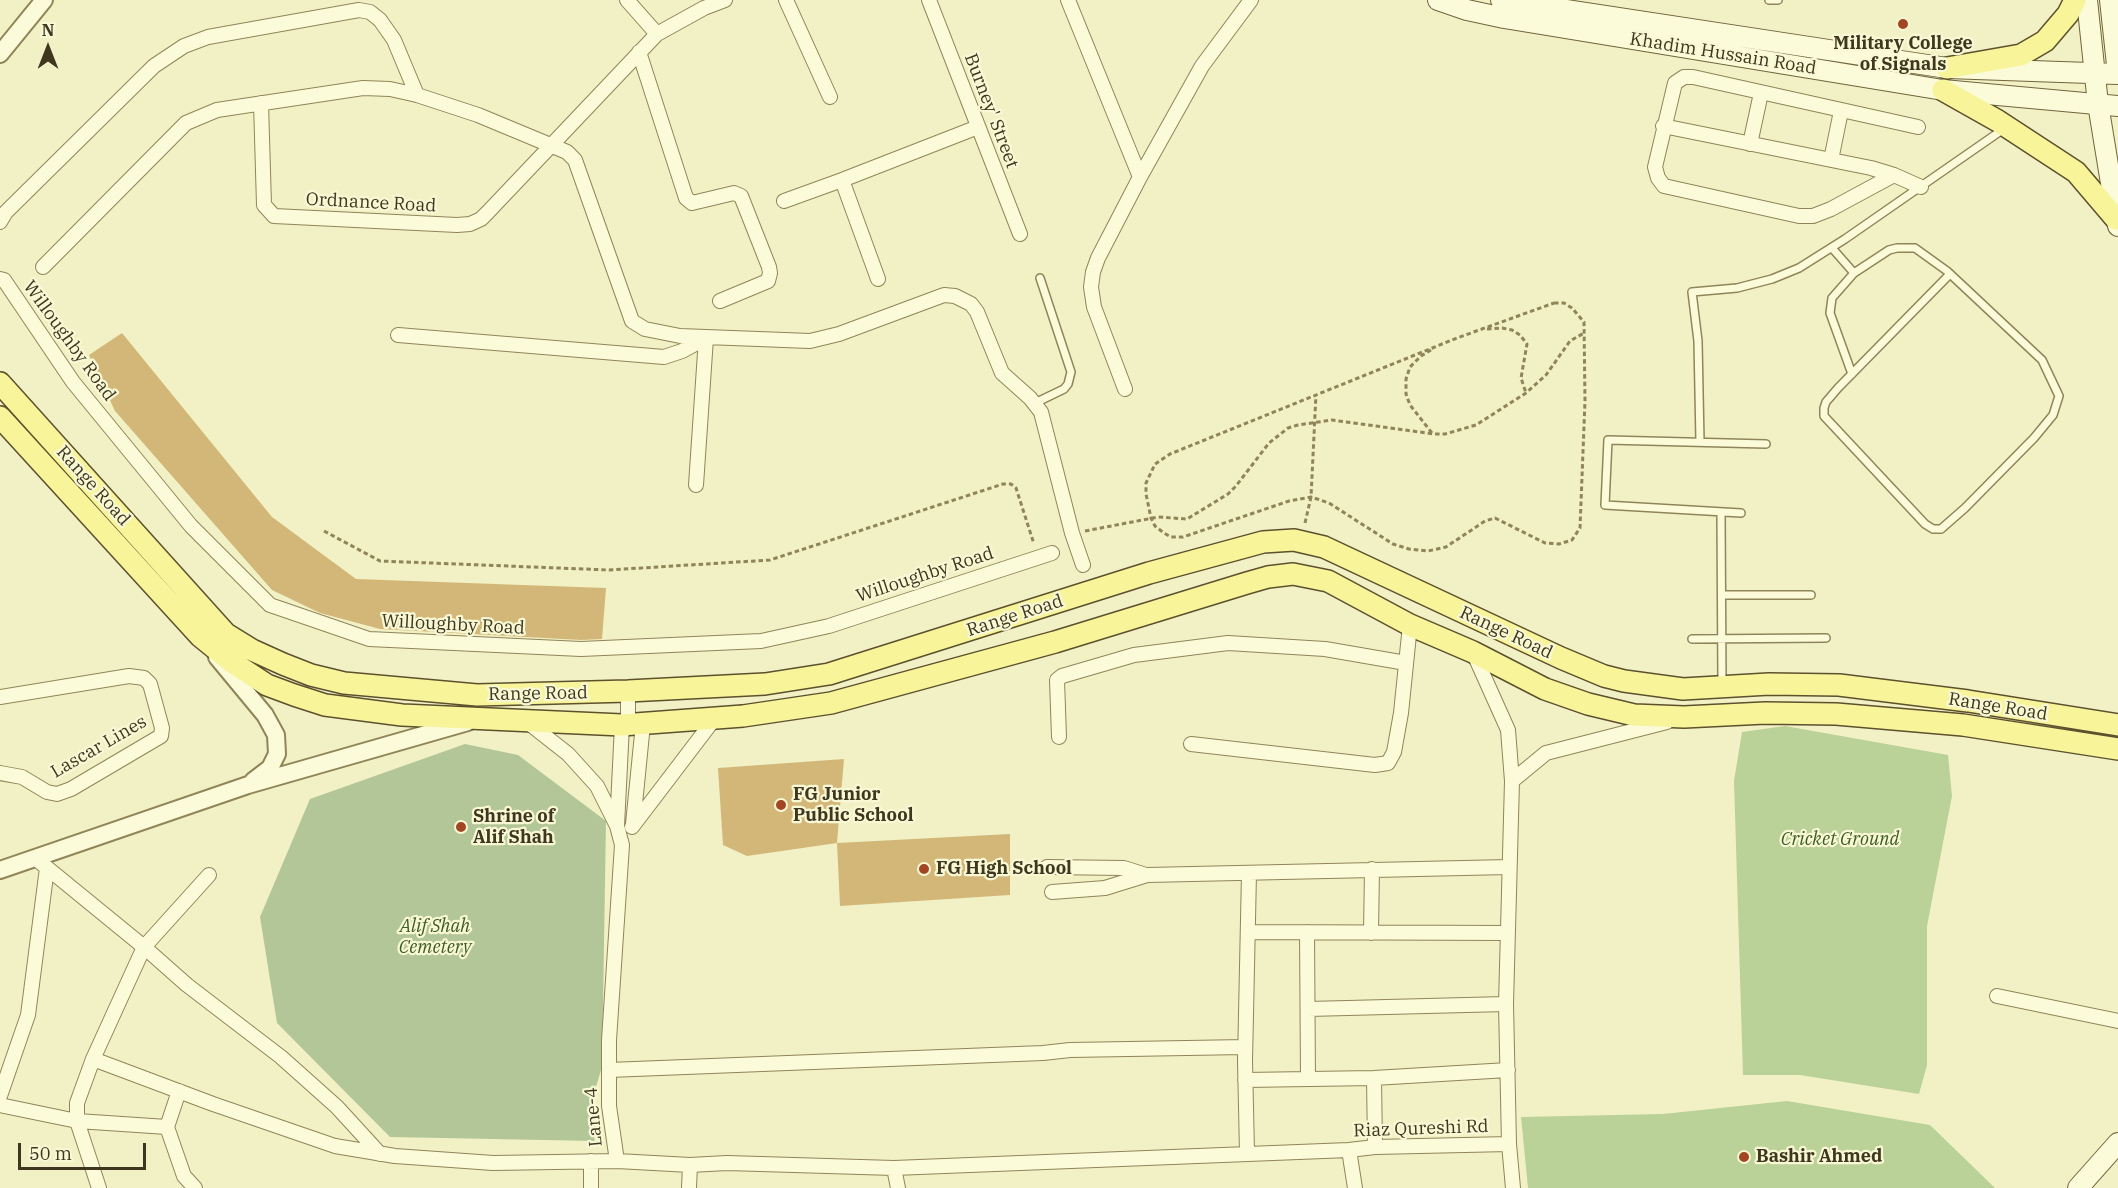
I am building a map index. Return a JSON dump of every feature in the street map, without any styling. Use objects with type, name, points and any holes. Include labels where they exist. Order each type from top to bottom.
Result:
[{"type":"main road","name":"Khadim Hussain Road","points":[[1438,0],[1467,10],[1504,18],[1943,90],[2118,106]]},
{"type":"main road","name":"Khadim Hussain Road","points":[[1501,0],[1947,68],[2118,74]]},
{"type":"main road","points":[[1947,68],[2021,55],[2045,41],[2076,0]]},
{"type":"main road","points":[[2087,0],[2098,104],[2117,224]]},
{"type":"main road","points":[[2110,0],[2118,74]]},
{"type":"main road","points":[[1943,90],[2007,127],[2076,172],[2117,224]]},
{"type":"main road","name":"Range Road","points":[[0,383],[226,634],[252,650],[311,675],[344,683],[477,695],[628,692],[765,684],[829,674],[1149,573],[1263,542],[1294,540],[1324,547],[1604,676],[1645,686],[1673,688],[1769,684],[1839,685],[1968,701],[2118,724]]},
{"type":"main road","points":[[0,417],[200,636],[232,662],[267,685],[336,706],[402,715],[476,720],[631,725],[715,718],[831,703],[1056,642],[1268,577],[1293,574],[1328,580],[1410,625],[1473,652],[1545,689],[1588,704],[1634,715],[1684,717],[1766,713],[1836,714],[1963,725],[2118,749]]},
{"type":"main road","points":[[2078,1188],[2118,1143]]},
{"type":"street","points":[[0,54],[44,0]]},
{"type":"street","points":[[627,0],[657,34]]},
{"type":"street","name":"Ordnance Road","points":[[261,103],[264,205],[274,216],[470,224],[481,219],[488,212],[657,34],[704,8],[725,0]]},
{"type":"street","points":[[786,0],[830,97]]},
{"type":"street","name":"Burney' Street","points":[[929,0],[1020,234]]},
{"type":"street","points":[[1068,0],[1140,177]]},
{"type":"street","points":[[1125,389],[1094,307],[1091,286],[1093,272],[1140,177],[1202,66],[1251,0]]},
{"type":"street","points":[[0,222],[6,212],[154,66],[184,46],[208,37],[358,10],[370,12],[381,20],[394,40],[417,95]]},
{"type":"street","points":[[639,52],[686,198],[692,203],[726,194],[734,193],[741,196],[769,267],[768,281],[720,301]]},
{"type":"street","points":[[1894,175],[1831,209],[1813,216],[1799,216],[1664,186],[1658,178],[1655,167],[1674,83],[1684,77],[1693,77],[1918,127]]},
{"type":"street","points":[[44,267],[186,123],[217,110],[363,88],[390,89],[417,95],[478,115],[567,152],[575,160],[632,321],[645,329],[680,336],[706,338],[810,341],[839,334],[945,295],[955,296],[971,304],[977,312],[1002,374],[1035,403],[1044,421],[1072,533],[1083,565]]},
{"type":"street","points":[[1750,144],[1761,93]]},
{"type":"street","points":[[1831,160],[1840,111]]},
{"type":"street","points":[[1663,126],[1831,160],[1894,175],[1921,187]]},
{"type":"street","points":[[784,201],[978,127]]},
{"type":"street","points":[[842,180],[878,279]]},
{"type":"street","name":"Willoughby Road","points":[[1,277],[73,382],[191,526],[214,550],[270,604],[369,639],[582,649],[761,641],[829,626],[1045,555]]},
{"type":"street","points":[[398,335],[664,357],[682,351],[706,338]]},
{"type":"street","points":[[696,485],[706,338]]},
{"type":"street","points":[[1191,744],[1375,765],[1389,763],[1394,752],[1399,723],[1410,625]]},
{"type":"street","points":[[200,636],[265,715],[276,735],[277,753],[270,768],[248,785]]},
{"type":"street","points":[[1059,737],[1057,680],[1062,676],[1134,655],[1228,643],[1325,649],[1406,663]]},
{"type":"street","name":"Riaz Qureshi Rd","points":[[894,1168],[1349,1150],[1375,1147],[1509,1144],[1506,1004],[1512,781],[1508,730],[1473,652]]},
{"type":"street","name":"Lascar Lines","points":[[0,697],[129,676],[144,678],[150,684],[162,728],[161,736],[71,789],[57,794],[47,792],[22,777],[0,773]]},
{"type":"street","points":[[628,692],[631,725]]},
{"type":"street","points":[[1512,781],[1546,753],[1684,717]]},
{"type":"street","points":[[632,827],[715,718]]},
{"type":"street","points":[[0,870],[41,863],[248,785],[476,720]]},
{"type":"street","points":[[526,721],[568,753],[597,786],[617,826]]},
{"type":"street","name":"Lane-4","points":[[631,725],[617,826],[622,845],[610,1028],[609,1107],[617,1161],[690,1165],[727,1163],[894,1168]]},
{"type":"street","name":"Lane-4","points":[[622,845],[632,827],[637,794],[631,725]]},
{"type":"street","points":[[41,863],[187,985],[281,1057],[337,1107],[381,1154]]},
{"type":"street","points":[[0,1096],[28,1015],[41,863]]},
{"type":"street","points":[[1047,867],[1124,868],[1147,875]]},
{"type":"street","points":[[1052,892],[1105,888],[1147,875],[1509,867]]},
{"type":"street","points":[[1371,933],[1372,869]]},
{"type":"street","points":[[1247,1153],[1245,1047],[1249,873]]},
{"type":"street","points":[[99,1188],[76,1121],[76,1103],[93,1059],[144,947],[208,875]]},
{"type":"street","points":[[1248,932],[1507,933]]},
{"type":"street","points":[[1307,932],[1308,1079]]},
{"type":"street","points":[[1997,996],[2118,1021]]},
{"type":"street","points":[[1308,1009],[1506,1004]]},
{"type":"street","points":[[609,1070],[1043,1053],[1070,1050],[1245,1047]]},
{"type":"street","points":[[93,1059],[335,1146],[381,1154],[493,1163],[617,1161]]},
{"type":"street","points":[[1245,1080],[1374,1078],[1508,1070]]},
{"type":"street","points":[[1374,1078],[1375,1147]]},
{"type":"street","points":[[178,1091],[167,1127],[183,1176],[195,1188]]},
{"type":"street","points":[[0,1105],[76,1121],[167,1127]]},
{"type":"street","points":[[1509,1144],[1513,1188]]},
{"type":"street","points":[[1349,1150],[1356,1188]]},
{"type":"street","points":[[591,1161],[591,1188]]},
{"type":"street","points":[[689,1188],[690,1165]]},
{"type":"street","points":[[894,1168],[898,1188]]},
{"type":"lane","points":[[1769,0],[1778,0]]},
{"type":"lane","points":[[1701,442],[1698,341],[1692,292],[1737,288],[1772,279],[1799,268],[1832,248],[2007,127]]},
{"type":"lane","points":[[1832,248],[1854,273]]},
{"type":"lane","points":[[1852,374],[1830,313],[1830,305],[1836,291],[1854,273],[1896,248],[1915,248],[1950,274],[2042,360],[2059,396],[2053,415],[2034,438],[1941,529],[1933,529],[1925,524],[1824,416],[1826,402],[1950,274]]},
{"type":"lane","points":[[1035,403],[1064,389],[1071,372],[1040,278]]},
{"type":"lane","points":[[1741,513],[1605,506],[1608,440],[1766,444]]},
{"type":"lane","points":[[1721,513],[1722,687]]},
{"type":"lane","points":[[1722,595],[1812,595]]},
{"type":"lane","points":[[1692,639],[1826,638]]},
{"type":"path","points":[[1554,303],[1564,303],[1572,308],[1584,322],[1584,333],[1580,528],[1572,540],[1560,544],[1545,543],[1495,518],[1485,521],[1446,547],[1428,551],[1409,549],[1393,544],[1329,503],[1311,497],[1289,501],[1183,537],[1171,537],[1164,533],[1155,526],[1151,518],[1146,483],[1155,464],[1163,458],[1457,338],[1554,303]]},
{"type":"path","points":[[1434,434],[1410,405],[1406,394],[1406,379],[1410,367],[1421,356],[1452,341],[1492,328],[1512,330],[1520,335],[1527,344],[1521,378],[1526,393]]},
{"type":"path","points":[[1072,533],[1151,518],[1187,519],[1228,494],[1269,443],[1288,428],[1315,421],[1354,422],[1445,434],[1476,425],[1526,393],[1546,375],[1570,341],[1584,333]]},
{"type":"path","points":[[1302,542],[1311,497],[1316,394]]},
{"type":"path","points":[[324,531],[380,561],[609,570],[770,560],[1003,484],[1011,484],[1016,488],[1045,555]]},
{"type":"green space","name":"Cricket Ground","points":[[1785,726],[1948,755],[1952,796],[1927,926],[1927,1065],[1919,1094],[1800,1075],[1743,1075],[1734,781],[1742,732]]},
{"type":"green space","name":"Alif Shah Cemetery","points":[[465,744],[518,755],[606,821],[602,1067],[588,1113],[595,1141],[390,1137],[277,1023],[260,917],[310,799]]},
{"type":"green space","name":"Bashir Ahmed","points":[[1787,1101],[1930,1125],[1995,1188],[1528,1188],[1521,1117],[1663,1114]]},
{"type":"building","points":[[122,333],[272,517],[356,579],[606,588],[602,639],[581,640],[380,629],[320,613],[272,590],[115,411],[89,355]]},
{"type":"building","name":"FG Junior Public School","points":[[844,759],[837,843],[747,856],[723,845],[718,768]]},
{"type":"building","name":"FG High School","points":[[1010,834],[1010,895],[840,906],[837,843]]},
{"type":"place","name":"Military College of Signals","points":[[1903,24]]},
{"type":"place","name":"FG Junior Public School","points":[[781,805]]},
{"type":"place","name":"Shrine of Alif Shah","points":[[461,827]]},
{"type":"place","name":"FG High School","points":[[924,869]]},
{"type":"place","name":"Bashir Ahmed","points":[[1744,1157]]}]
